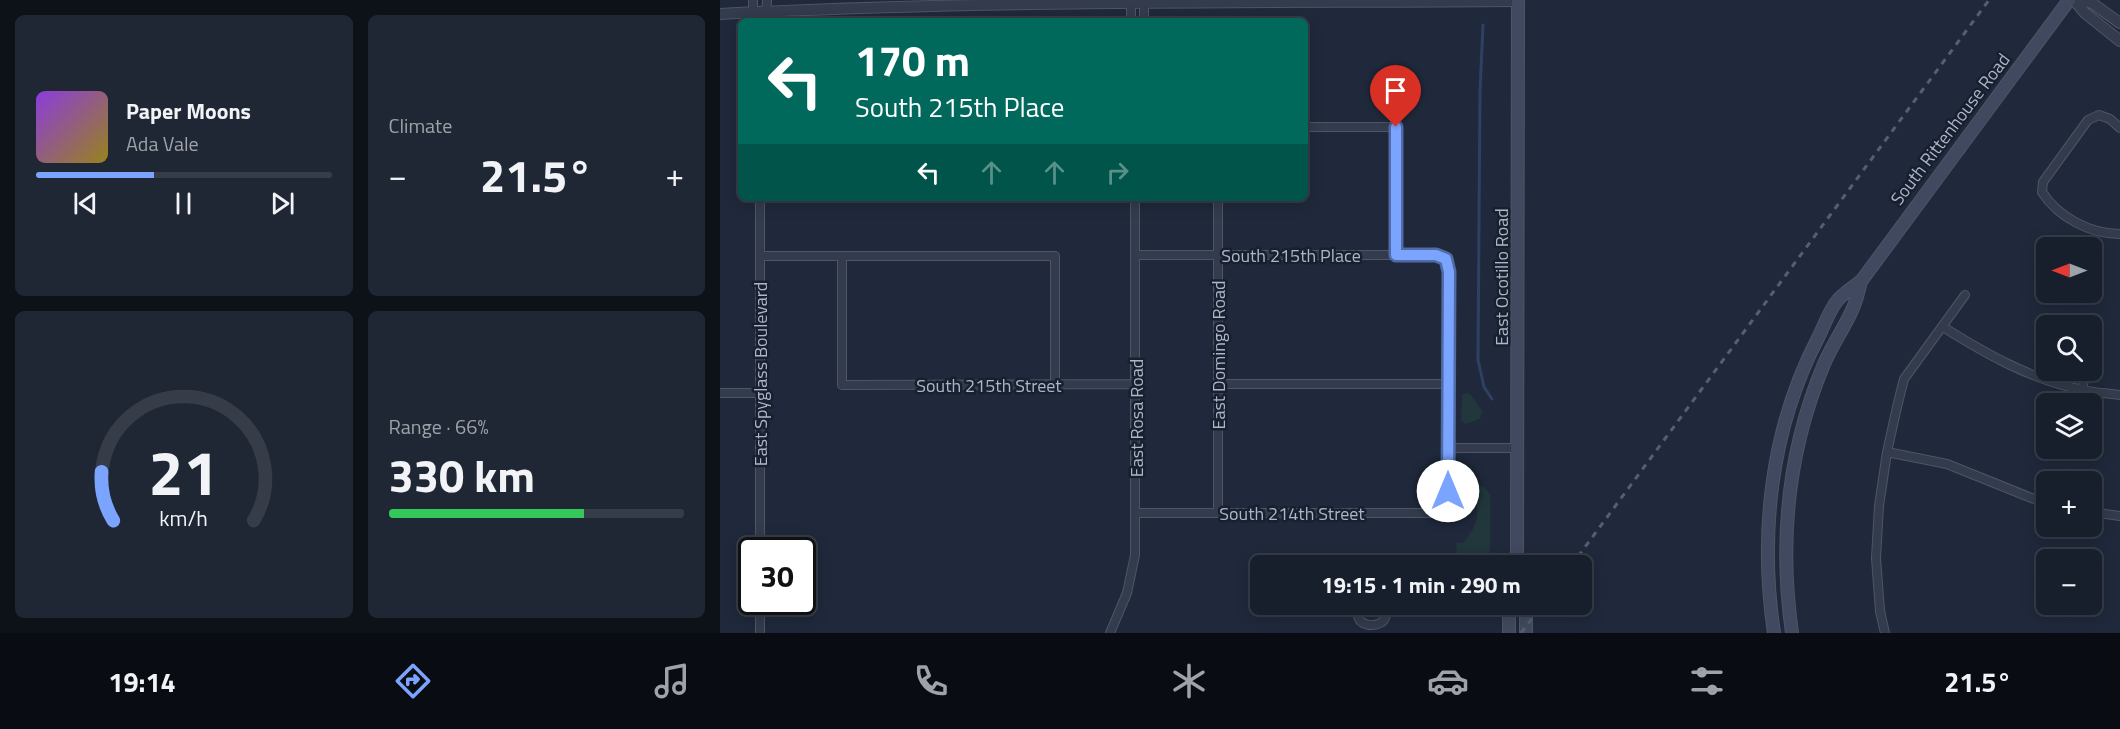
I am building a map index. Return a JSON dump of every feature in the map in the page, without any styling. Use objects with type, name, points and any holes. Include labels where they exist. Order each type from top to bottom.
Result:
[{"type":"main road","name":"South Rittenhouse Road","points":[[1862,280],[2069,0]]},
{"type":"main road","name":"East Ocotillo Road","points":[[1517,555],[1518,1]]},
{"type":"main road","points":[[1774,633],[1767,566],[1768,512],[1776,461],[1789,410],[1808,356],[1837,300],[1862,280]]},
{"type":"main road","points":[[1792,633],[1786,579],[1785,537],[1793,467],[1811,398],[1824,364],[1853,307],[1862,280]]},
{"type":"main road","points":[[1509,615],[1509,633]]},
{"type":"main road","points":[[1526,615],[1526,633]]},
{"type":"street","points":[[753,0],[753,17]]},
{"type":"street","points":[[2074,0],[2085,13],[2120,40]]},
{"type":"street","points":[[2083,0],[2092,3],[2120,24]]},
{"type":"street","points":[[720,14],[753,17],[766,11],[1131,2],[1518,1]]},
{"type":"street","points":[[1131,2],[1131,18]]},
{"type":"street","points":[[1144,2],[1144,18]]},
{"type":"street","points":[[2120,128],[2110,119],[2099,115],[2088,120],[2043,182],[2042,192],[2048,202],[2085,228],[2120,234]]},
{"type":"street","points":[[1308,127],[1396,127],[1396,255]]},
{"type":"street","name":"East Spyglass Boulevard","points":[[760,201],[760,537]]},
{"type":"street","name":"East Rosa Road","points":[[1110,633],[1121,611],[1132,573],[1136,513],[1135,201]]},
{"type":"street","name":"East Domingo Road","points":[[1218,201],[1218,513]]},
{"type":"street","name":"South 215th Place","points":[[1136,255],[1436,255],[1446,259],[1449,272],[1449,384]]},
{"type":"street","points":[[760,256],[1055,256],[1055,385]]},
{"type":"street","name":"South 215th Street","points":[[842,256],[842,385],[1135,384]]},
{"type":"street","points":[[1885,633],[1880,611],[1876,558],[1879,506],[1887,452],[1904,379],[1965,295]]},
{"type":"street","points":[[1943,327],[1984,353],[2028,373],[2082,390],[2120,395]]},
{"type":"street","points":[[2082,390],[2084,381]]},
{"type":"street","points":[[1217,384],[1449,384],[1449,448],[1518,448]]},
{"type":"street","points":[[720,393],[761,393]]},
{"type":"street","name":"South 214th Street","points":[[1136,513],[1448,513],[1449,448]]},
{"type":"street","points":[[1887,452],[1947,465],[2036,500]]},
{"type":"street","points":[[2102,514],[2120,516]]},
{"type":"street","points":[[760,615],[760,633]]},
{"type":"street","points":[[1358,615],[1360,623],[1366,629],[1374,631],[1382,626],[1385,615]]},
{"type":"green space","points":[[1467,393],[1482,411],[1480,419],[1466,424],[1461,421],[1462,395]]},
{"type":"green space","points":[[1476,485],[1483,486],[1490,494],[1489,555],[1459,555],[1457,553],[1456,543],[1463,543],[1475,524],[1477,508],[1472,489]]},
{"type":"waterway","points":[[1483,25],[1480,91],[1478,360],[1484,387],[1492,399]]},
{"type":"railway","points":[[1579,555],[1989,0]]},
{"type":"railway","points":[[1521,633],[1535,615]]},
{"type":"route","points":[[1396,127],[1396,255],[1436,255],[1446,259],[1449,272],[1448,491]]}]
